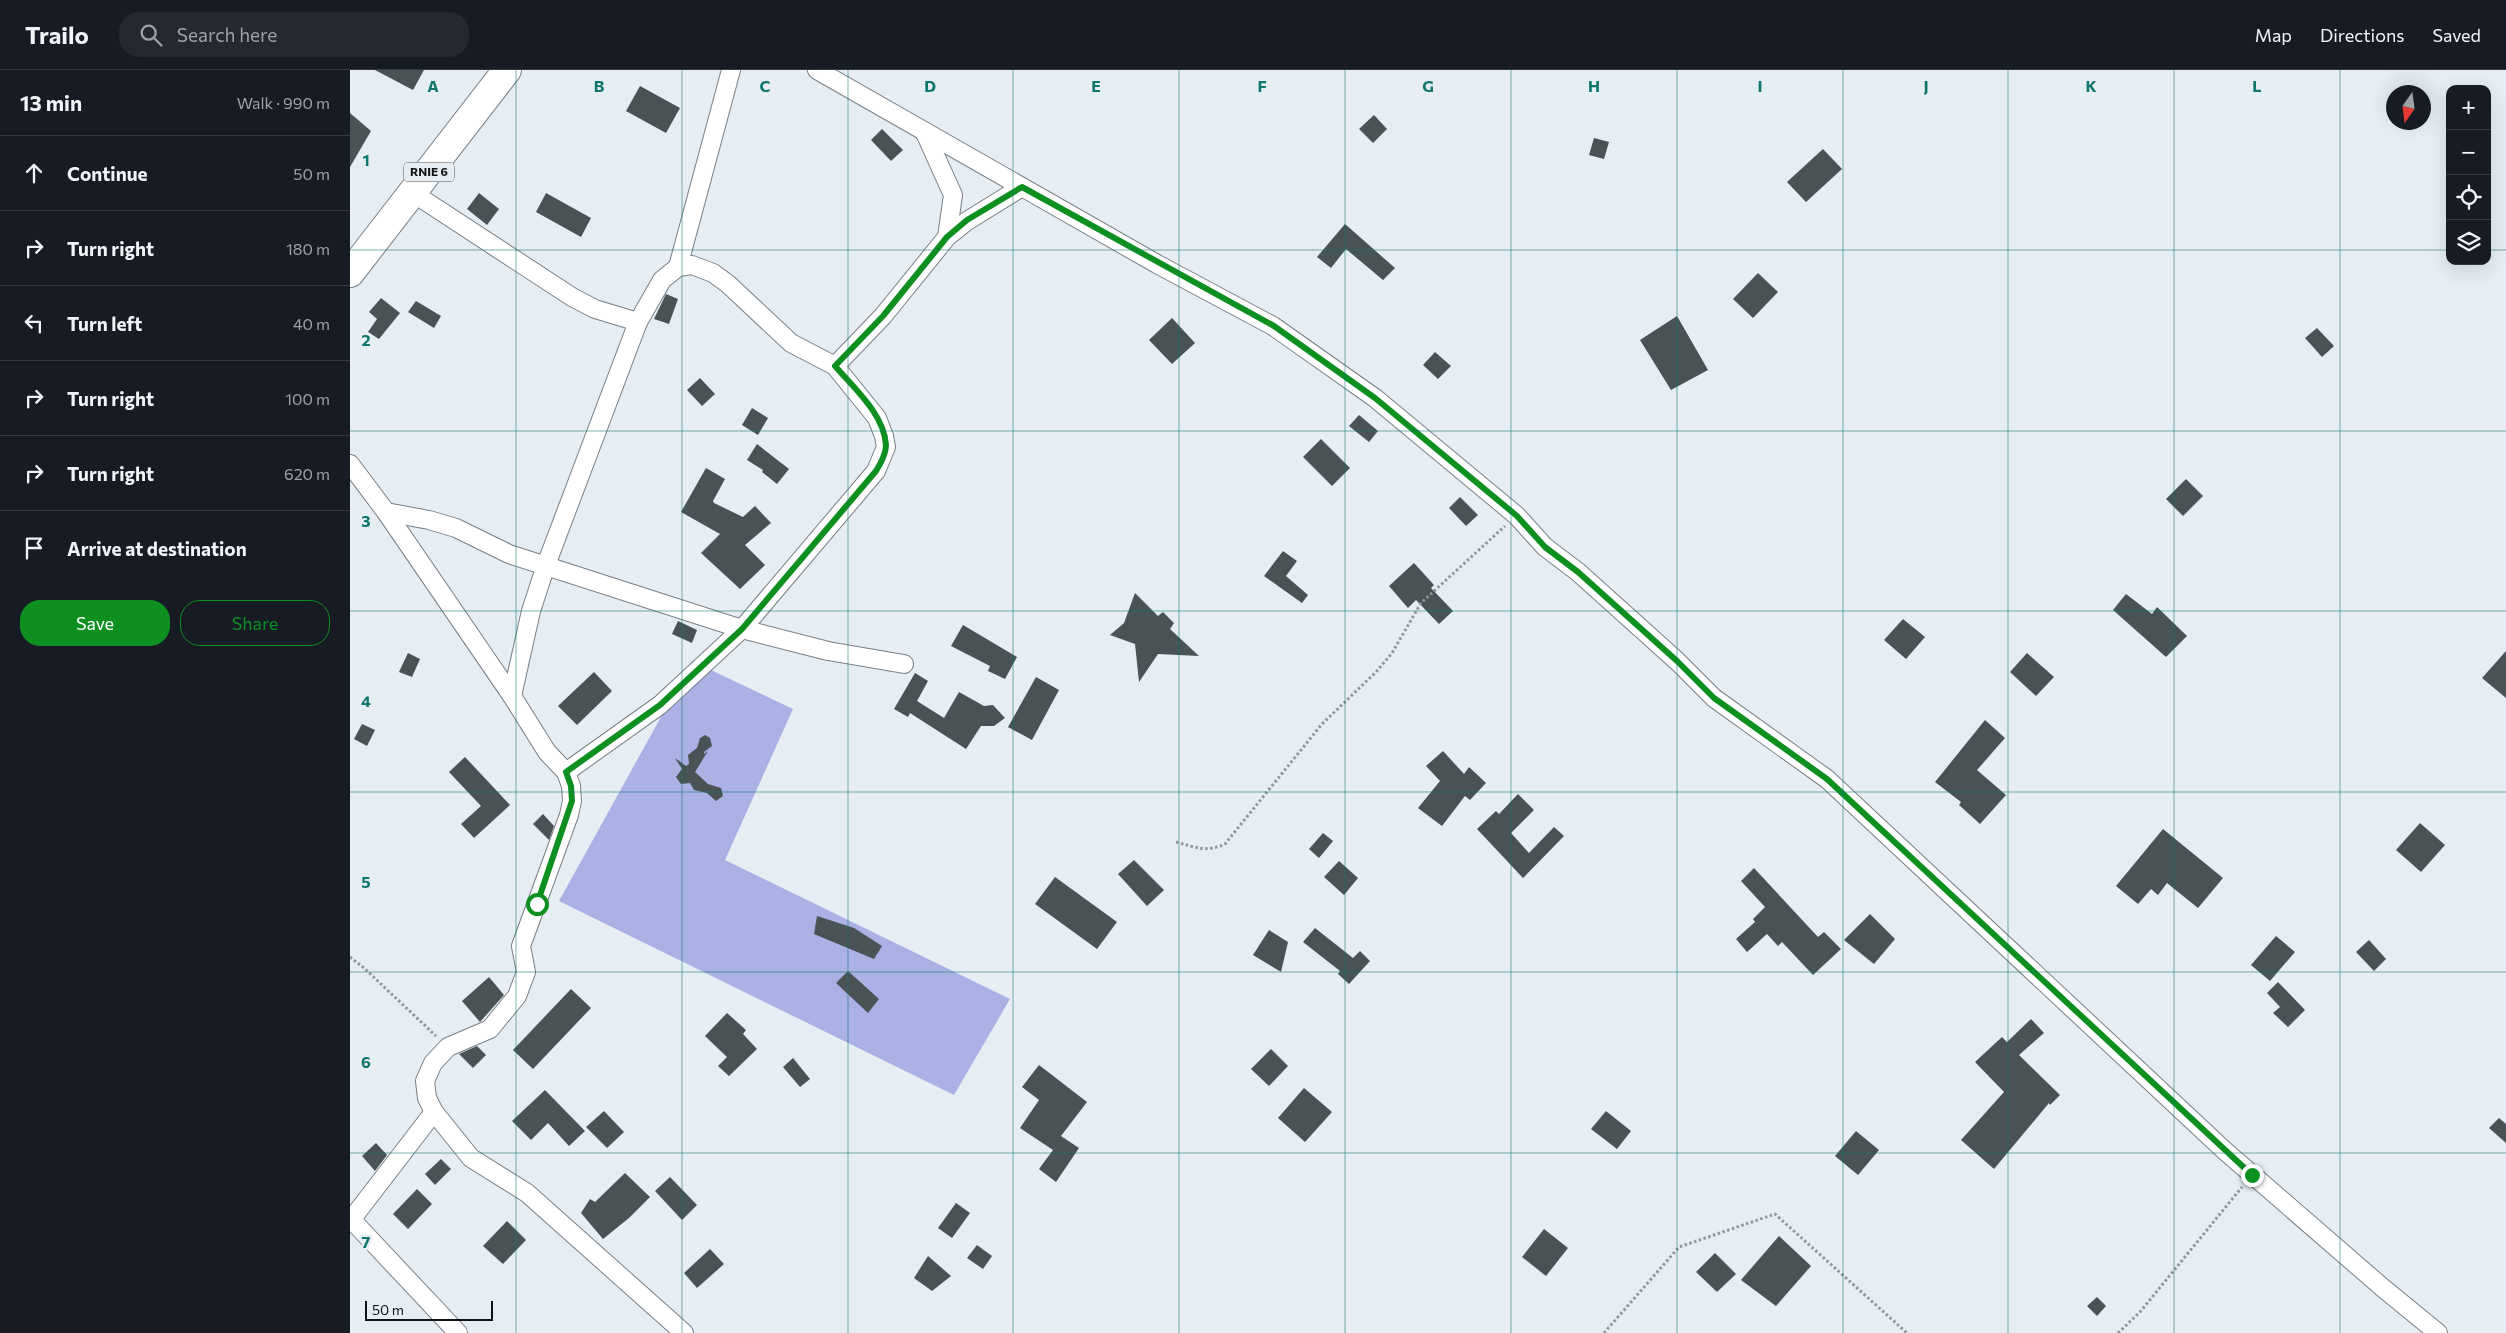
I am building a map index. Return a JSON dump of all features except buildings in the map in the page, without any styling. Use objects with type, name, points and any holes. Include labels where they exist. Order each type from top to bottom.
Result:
[{"type":"main road","name":"RNIE 6","points":[[350,273],[508,70]]},
{"type":"street","points":[[678,267],[731,70]]},
{"type":"street","points":[[817,70],[1022,187],[1274,326],[1375,398],[1517,516],[1545,547],[1578,572],[1670,654],[1714,698],[1827,779],[2252,1175],[2438,1333]]},
{"type":"street","points":[[925,132],[953,195],[947,237]]},
{"type":"street","points":[[835,366],[883,316],[947,237],[967,220],[1022,187]]},
{"type":"street","points":[[414,193],[572,297],[595,309],[638,322]]},
{"type":"street","points":[[512,696],[531,611],[546,565],[638,322],[662,280],[678,267],[692,265],[712,272],[728,284],[791,343],[835,366],[877,418],[886,447],[876,471],[742,629],[660,705],[566,772]]},
{"type":"street","points":[[350,464],[386,512],[512,696],[547,752],[566,772],[571,786],[572,801],[521,946],[526,972],[517,996],[490,1029],[448,1047],[433,1063],[425,1081],[427,1098],[434,1112],[471,1158],[527,1193],[684,1333]]},
{"type":"street","points":[[386,512],[429,520],[456,528],[509,554],[742,629],[828,651],[904,664]]},
{"type":"street","points":[[434,1112],[351,1219],[458,1333]]},
{"type":"path","points":[[1176,842],[1213,850],[1225,844],[1322,724],[1376,672],[1392,652],[1421,603],[1517,516]]},
{"type":"path","points":[[350,957],[448,1047]]},
{"type":"path","points":[[2118,1333],[2140,1312],[2252,1175]]},
{"type":"path","points":[[1604,1333],[1679,1247],[1775,1214],[1907,1333]]},
{"type":"shaded area","points":[[692,661],[793,709],[725,860],[1010,999],[954,1095],[559,901]]},
{"type":"route","points":[[537,904],[569,815],[572,801],[571,786],[566,772],[660,705],[742,629],[876,471],[886,447],[877,418],[835,366],[883,316],[947,237],[967,220],[1022,187],[1158,264],[1274,326],[1375,398],[1517,516],[1545,547],[1578,572],[1677,661],[1714,698],[1827,779],[2225,1152],[2252,1175]]}]
